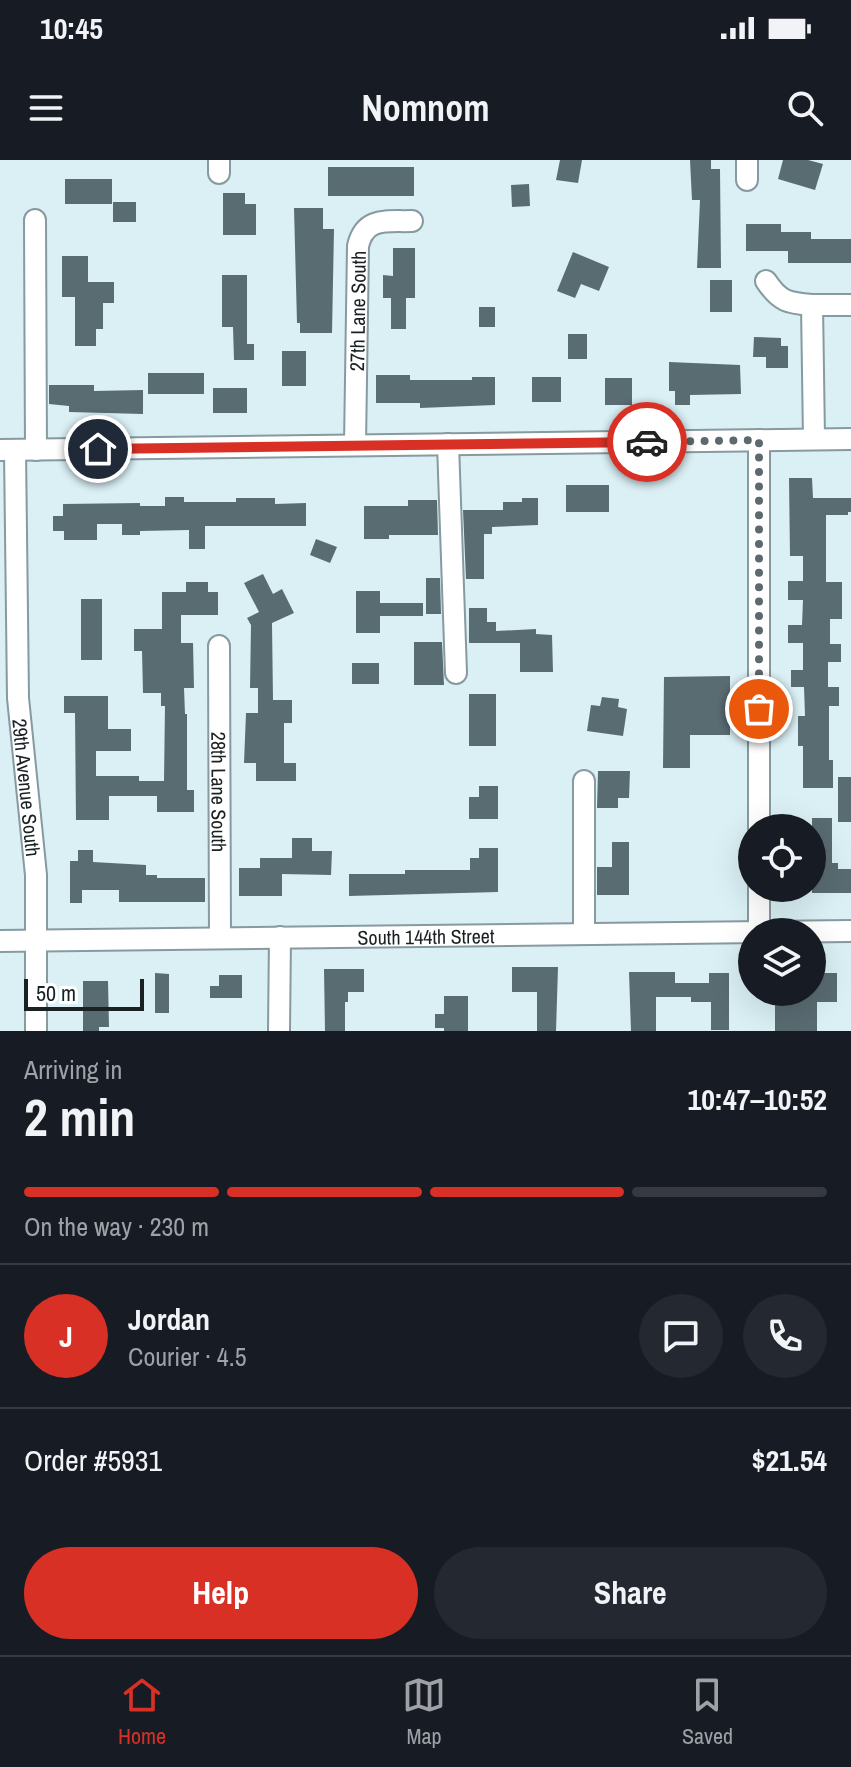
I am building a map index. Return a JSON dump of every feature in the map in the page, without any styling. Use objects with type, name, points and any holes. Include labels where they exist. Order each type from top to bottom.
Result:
[{"type":"street","name":"29th Avenue South","points":[[35,220],[17,450],[18,698],[36,875],[36,1031]]},
{"type":"street","name":"27th Lane South","points":[[355,445],[360,233],[367,226],[379,222],[412,221]]},
{"type":"street","points":[[766,281],[777,296],[794,303],[851,305]]},
{"type":"street","points":[[812,305],[814,439]]},
{"type":"street","points":[[17,450],[851,439]]},
{"type":"street","points":[[759,440],[759,814]]},
{"type":"street","points":[[448,444],[456,673]]},
{"type":"street","name":"28th Lane South","points":[[219,646],[220,938]]},
{"type":"street","points":[[584,781],[584,934]]},
{"type":"street","name":"South 144th Street","points":[[826,931],[851,931]]},
{"type":"street","name":"South 144th Street","points":[[0,941],[738,932]]},
{"type":"street","points":[[279,1031],[280,937]]},
{"type":"building","points":[[560,160],[582,160],[578,183],[556,180]]},
{"type":"building","points":[[690,160],[711,160],[711,169],[720,169],[721,268],[697,268],[700,200],[692,200]]},
{"type":"building","points":[[783,160],[808,160],[823,164],[815,190],[778,179]]},
{"type":"building","points":[[328,167],[414,167],[414,196],[328,196]]},
{"type":"building","points":[[65,179],[112,179],[112,204],[65,204]]},
{"type":"building","points":[[529,184],[530,206],[512,207],[511,185]]},
{"type":"building","points":[[223,193],[245,193],[245,204],[256,204],[256,235],[223,235]]},
{"type":"building","points":[[113,202],[136,202],[136,222],[113,222]]},
{"type":"building","points":[[294,208],[323,208],[323,229],[334,229],[332,333],[300,333],[300,323],[297,323]]},
{"type":"building","points":[[746,224],[781,224],[781,232],[811,232],[811,239],[851,239],[851,263],[788,263],[788,251],[746,251]]},
{"type":"building","points":[[393,248],[415,248],[415,298],[406,298],[406,329],[391,329],[391,298],[383,298],[383,275],[393,276]]},
{"type":"building","points":[[573,252],[609,267],[599,291],[581,284],[575,298],[557,291]]},
{"type":"building","points":[[62,256],[88,256],[88,282],[114,282],[114,303],[103,303],[103,329],[96,329],[96,346],[75,346],[75,297],[62,297]]},
{"type":"building","points":[[222,275],[247,275],[247,344],[254,344],[254,360],[234,360],[233,327],[222,327]]},
{"type":"building","points":[[710,280],[732,280],[732,312],[710,312]]},
{"type":"building","points":[[479,307],[495,307],[495,327],[479,327]]},
{"type":"building","points":[[568,334],[587,334],[587,359],[568,359]]},
{"type":"building","points":[[754,337],[781,338],[781,346],[788,346],[788,368],[766,368],[766,357],[753,357]]},
{"type":"building","points":[[282,351],[306,351],[306,386],[282,386]]},
{"type":"building","points":[[669,362],[740,365],[741,394],[690,395],[690,405],[675,405],[675,391],[669,391]]},
{"type":"building","points":[[148,373],[204,373],[204,394],[148,394]]},
{"type":"building","points":[[376,375],[410,375],[410,380],[495,377],[495,405],[420,408],[420,403],[376,403]]},
{"type":"building","points":[[532,377],[561,377],[561,402],[532,402]]},
{"type":"building","points":[[605,378],[632,378],[632,405],[605,405]]},
{"type":"building","points":[[49,385],[94,385],[94,391],[143,390],[143,414],[69,412],[69,406],[49,404]]},
{"type":"building","points":[[213,388],[247,388],[247,413],[213,413]]},
{"type":"building","points":[[789,478],[812,478],[813,498],[851,498],[851,512],[848,515],[826,515],[826,582],[842,582],[842,619],[830,619],[830,644],[841,644],[841,662],[828,662],[828,687],[839,687],[839,706],[829,706],[829,760],[833,760],[833,788],[803,788],[803,746],[798,746],[798,716],[805,716],[804,687],[791,687],[791,670],[803,670],[803,643],[788,643],[788,625],[802,625],[803,600],[788,600],[788,581],[803,581],[803,556],[790,556]]},
{"type":"building","points":[[566,485],[609,485],[609,512],[566,512]]},
{"type":"building","points":[[165,497],[184,497],[184,502],[275,498],[275,504],[306,503],[306,526],[205,526],[205,549],[189,549],[189,530],[140,531],[140,535],[122,535],[122,524],[97,524],[97,540],[64,540],[64,531],[53,531],[53,516],[63,516],[63,504],[140,503],[140,506],[165,506]]},
{"type":"building","points":[[522,498],[538,498],[538,525],[492,527],[492,534],[484,534],[484,579],[466,579],[463,510],[503,510],[503,502],[522,502]]},
{"type":"building","points":[[408,500],[437,500],[438,535],[389,535],[389,539],[364,539],[364,506],[408,506]]},
{"type":"building","points":[[316,539],[337,547],[330,563],[310,555]]},
{"type":"building","points":[[263,574],[273,594],[282,589],[294,613],[272,623],[273,700],[292,700],[292,723],[284,723],[284,763],[296,763],[296,781],[256,781],[256,763],[244,763],[246,713],[258,713],[258,688],[250,688],[251,625],[247,618],[259,612],[244,583]]},
{"type":"building","points":[[426,578],[440,578],[441,614],[426,614]]},
{"type":"building","points":[[186,582],[208,582],[208,592],[218,592],[218,615],[181,615],[181,643],[193,643],[194,688],[184,688],[187,790],[194,790],[194,812],[157,812],[157,796],[109,796],[109,820],[76,820],[75,713],[64,713],[64,696],[108,696],[108,729],[131,729],[131,751],[96,751],[96,776],[139,776],[139,781],[164,781],[165,706],[161,706],[161,693],[143,693],[142,651],[134,651],[134,629],[162,629],[162,592],[186,592]]},
{"type":"building","points":[[356,591],[380,591],[380,603],[423,603],[423,616],[380,616],[380,633],[356,633]]},
{"type":"building","points":[[81,599],[102,599],[102,660],[81,660]]},
{"type":"building","points":[[469,608],[487,608],[487,622],[496,622],[496,631],[536,629],[536,634],[552,635],[553,672],[520,672],[520,643],[469,643]]},
{"type":"building","points":[[414,642],[442,642],[444,685],[414,685]]},
{"type":"building","points":[[352,663],[379,663],[379,684],[352,684]]},
{"type":"building","points":[[730,676],[730,735],[690,735],[690,768],[663,768],[664,677]]},
{"type":"building","points":[[469,694],[496,694],[496,746],[469,746]]},
{"type":"building","points":[[602,697],[619,699],[618,707],[627,709],[623,736],[587,731],[591,705],[600,706]]},
{"type":"building","points":[[598,771],[630,771],[629,798],[618,798],[618,808],[597,808]]},
{"type":"building","points":[[838,777],[851,777],[851,822],[838,822]]},
{"type":"building","points":[[479,786],[498,786],[498,819],[469,819],[469,797],[479,797]]},
{"type":"building","points":[[826,818],[832,818],[832,863],[838,863],[838,869],[851,869],[851,893],[826,893]]},
{"type":"building","points":[[292,838],[312,838],[312,851],[332,851],[331,875],[282,874],[282,896],[239,896],[239,868],[260,868],[260,858],[292,858]]},
{"type":"building","points":[[612,842],[629,842],[629,895],[597,895],[597,867],[612,867]]},
{"type":"building","points":[[479,848],[498,848],[498,892],[349,896],[349,874],[470,870],[470,858],[479,858]]},
{"type":"building","points":[[78,850],[93,850],[93,862],[146,865],[146,875],[157,875],[157,878],[205,878],[205,902],[119,902],[119,890],[82,890],[82,903],[70,903],[70,861],[78,861]]},
{"type":"building","points":[[512,967],[558,967],[556,1031],[537,1031],[537,992],[512,992]]},
{"type":"building","points":[[324,969],[364,969],[364,992],[348,992],[345,1031],[325,1031]]},
{"type":"building","points":[[629,972],[675,972],[675,983],[709,983],[709,973],[729,973],[729,1030],[711,1030],[711,1002],[691,1002],[691,997],[656,997],[656,1031],[631,1031]]},
{"type":"building","points":[[155,973],[169,974],[169,1013],[155,1013]]},
{"type":"building","points":[[826,973],[837,973],[837,1002],[826,1002]]},
{"type":"building","points":[[219,975],[242,975],[242,998],[210,998],[210,986],[219,986]]},
{"type":"building","points":[[83,981],[108,981],[109,1027],[99,1027],[99,1031],[83,1031]]},
{"type":"building","points":[[444,996],[468,996],[468,1031],[435,1028],[435,1014],[444,1014]]},
{"type":"building","points":[[775,1006],[817,1006],[817,1031],[775,1031]]},
{"type":"way so far","points":[[647,442],[759,440],[759,709]]},
{"type":"route","points":[[98,449],[647,442]]}]
